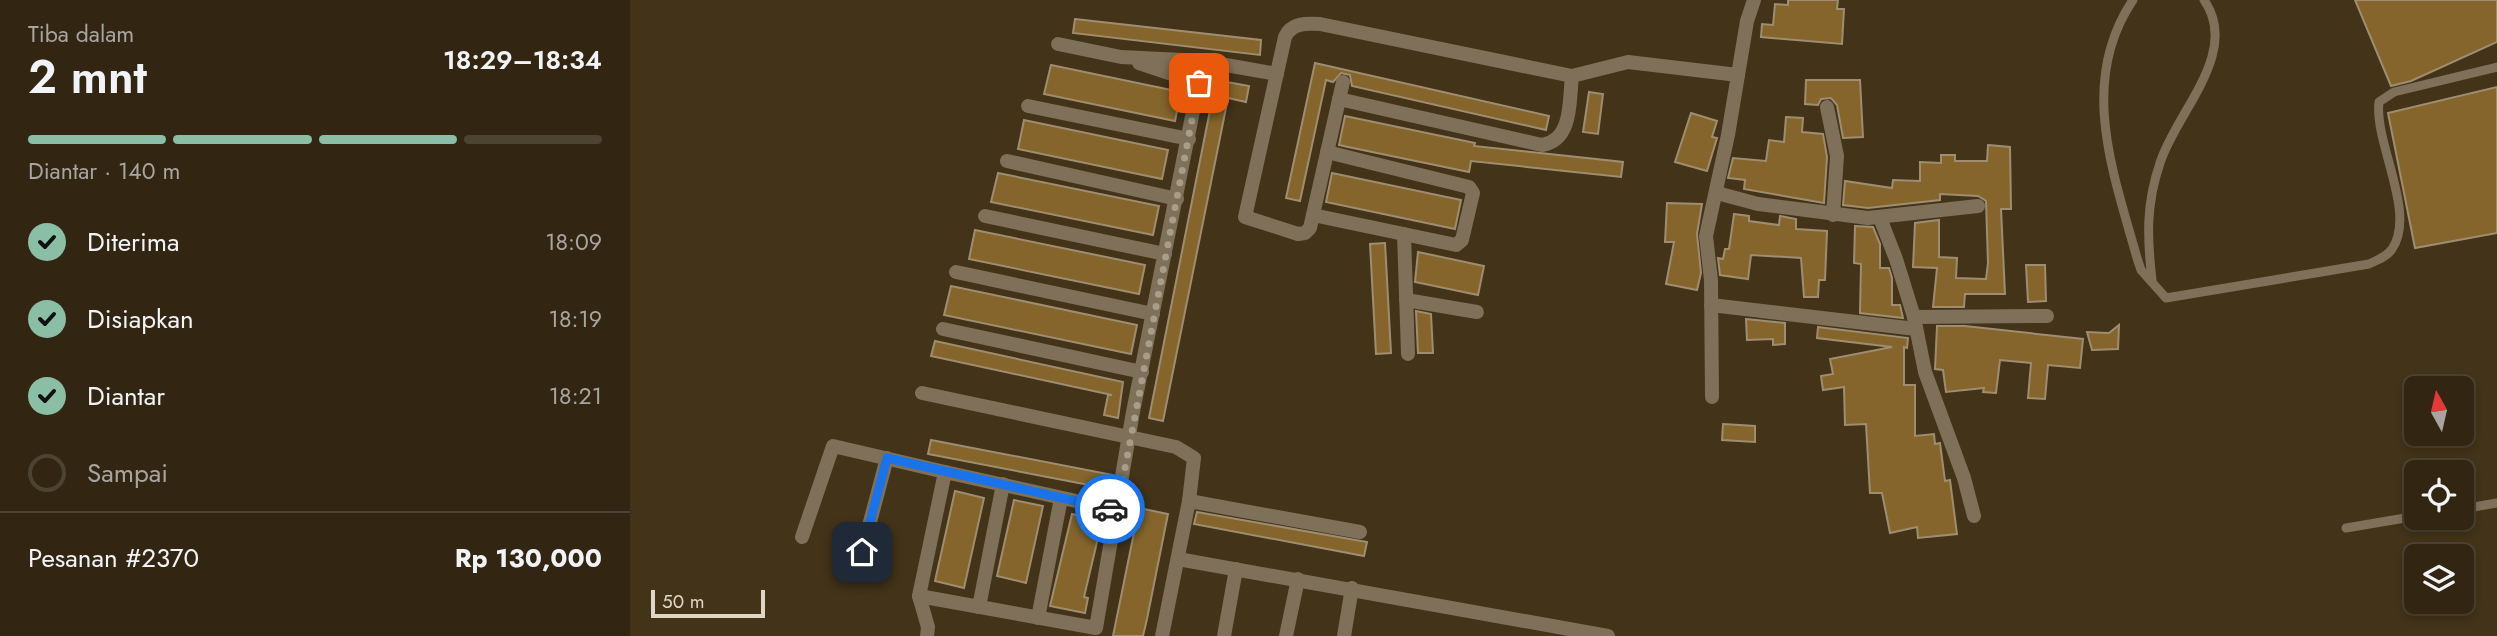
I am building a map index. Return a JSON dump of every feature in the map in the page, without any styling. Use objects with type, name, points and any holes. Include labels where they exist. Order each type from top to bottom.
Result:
[{"type":"street","points":[[1712,397],[1711,305],[1705,241],[1717,193],[1747,21],[1754,0]]},
{"type":"street","points":[[1343,82],[1310,228],[1305,233],[1298,234],[1245,217],[1287,32],[1298,25],[1312,23],[1572,76],[1628,62],[1738,75]]},
{"type":"street","points":[[1058,44],[1121,57],[1199,83]]},
{"type":"street","points":[[1121,57],[1203,61],[1277,74]]},
{"type":"street","points":[[919,596],[1096,628],[1129,437],[1203,61]]},
{"type":"street","points":[[1339,99],[1542,145],[1557,140],[1566,128],[1572,76]]},
{"type":"street","points":[[1028,106],[1189,139]]},
{"type":"street","points":[[1826,107],[1836,156],[1833,215]]},
{"type":"street","points":[[1313,215],[1460,244],[1472,188],[1327,152]]},
{"type":"street","points":[[1007,161],[1177,199]]},
{"type":"street","points":[[1717,193],[1758,204],[1833,215],[1880,218],[1978,206]]},
{"type":"street","points":[[985,216],[1166,254]]},
{"type":"street","points":[[1880,218],[1915,323],[1925,372],[1964,478],[1974,516]]},
{"type":"street","points":[[1404,234],[1408,354]]},
{"type":"street","points":[[956,272],[1153,314]]},
{"type":"street","points":[[1406,300],[1477,313]]},
{"type":"street","points":[[1711,305],[1915,323],[2047,316]]},
{"type":"street","points":[[943,329],[1142,372]]},
{"type":"street","points":[[922,393],[1176,447],[1194,458],[1189,501],[1163,636]]},
{"type":"street","points":[[802,537],[831,447],[1117,510]]},
{"type":"street","points":[[862,552],[887,458]]},
{"type":"street","points":[[926,636],[928,627],[919,596],[945,472]]},
{"type":"street","points":[[979,607],[1003,484]]},
{"type":"street","points":[[1038,618],[1060,498]]},
{"type":"street","points":[[1189,501],[1360,532]]},
{"type":"street","points":[[1178,559],[1352,588],[1608,636]]},
{"type":"street","points":[[1224,636],[1236,569]]},
{"type":"street","points":[[1286,636],[1298,579]]},
{"type":"street","points":[[1344,636],[1352,588]]},
{"type":"lane","points":[[2133,0],[2121,18],[2109,48],[2102,82],[2102,110],[2141,270],[2166,298],[2369,264],[2384,257],[2392,250],[2400,218],[2379,102],[2394,92],[2497,67]]},
{"type":"lane","points":[[2152,280],[2147,229],[2160,161],[2202,79],[2217,40],[2216,28],[2204,0]]},
{"type":"lane","points":[[2474,507],[2497,503]]},
{"type":"lane","points":[[2346,528],[2404,518]]},
{"type":"building","points":[[1788,0],[1838,0],[1837,9],[1844,9],[1842,44],[1761,37],[1762,24],[1773,25],[1775,4],[1788,5]]},
{"type":"building","points":[[2355,0],[2497,0],[2497,42],[2411,81],[2391,86]]},
{"type":"building","points":[[1075,19],[1261,40],[1260,55],[1073,33]]},
{"type":"building","points":[[1315,63],[1549,116],[1546,130],[1352,86],[1350,75],[1341,73],[1333,82],[1326,80],[1300,201],[1286,198]]},
{"type":"building","points":[[1051,65],[1181,92],[1175,121],[1044,94]]},
{"type":"building","points":[[1216,80],[1249,86],[1246,102],[1228,98],[1163,421],[1149,418]]},
{"type":"building","points":[[1806,80],[1860,80],[1863,137],[1843,138],[1837,105],[1831,98],[1821,99],[1818,105],[1805,104]]},
{"type":"building","points":[[2497,87],[2497,233],[2415,248],[2388,113]]},
{"type":"building","points":[[1589,92],[1603,94],[1598,134],[1583,132]]},
{"type":"building","points":[[1691,113],[1717,121],[1712,137],[1717,138],[1707,171],[1675,162]]},
{"type":"building","points":[[1345,116],[1475,143],[1474,146],[1623,162],[1621,177],[1471,161],[1469,172],[1348,147],[1339,145]]},
{"type":"building","points":[[1786,117],[1803,118],[1802,132],[1823,134],[1827,157],[1824,203],[1744,189],[1745,180],[1728,178],[1733,158],[1766,161],[1769,140],[1784,142]]},
{"type":"building","points":[[1024,120],[1168,150],[1162,179],[1018,149]]},
{"type":"building","points":[[1988,145],[2010,147],[2011,209],[2001,209],[2005,294],[1965,294],[1964,307],[1933,307],[1937,268],[1913,267],[1915,223],[1939,220],[1939,257],[1957,258],[1956,278],[1986,279],[1986,201],[1978,196],[1940,194],[1940,200],[1868,208],[1843,205],[1845,181],[1892,188],[1893,180],[1920,181],[1920,162],[1941,163],[1941,155],[1955,155],[1955,161],[1987,161]]},
{"type":"building","points":[[998,173],[1159,206],[1153,235],[991,202]]},
{"type":"building","points":[[1332,173],[1461,200],[1455,229],[1326,202]]},
{"type":"building","points":[[1667,203],[1702,204],[1697,234],[1701,273],[1697,290],[1666,284],[1674,242],[1665,242]]},
{"type":"building","points":[[1734,214],[1749,216],[1749,221],[1779,225],[1780,216],[1796,219],[1796,229],[1827,231],[1825,280],[1819,280],[1818,297],[1804,297],[1801,258],[1751,255],[1748,279],[1720,275],[1718,258],[1723,259],[1725,249],[1729,249]]},
{"type":"building","points":[[1855,226],[1873,227],[1880,244],[1880,268],[1889,268],[1892,278],[1892,305],[1900,305],[1903,318],[1860,313],[1861,264],[1854,263]]},
{"type":"building","points":[[975,230],[1145,265],[1139,294],[969,259]]},
{"type":"building","points":[[1385,243],[1391,353],[1376,354],[1370,244]]},
{"type":"building","points":[[1418,252],[1484,266],[1478,295],[1415,282]]},
{"type":"building","points":[[2026,265],[2045,265],[2046,301],[2028,302]]},
{"type":"building","points":[[951,286],[1137,325],[1131,354],[944,315]]},
{"type":"building","points":[[1416,311],[1431,314],[1433,353],[1418,353]]},
{"type":"building","points":[[1746,319],[1785,323],[1785,344],[1773,345],[1773,339],[1747,340]]},
{"type":"building","points":[[2119,325],[2118,349],[2092,350],[2087,332],[2109,333]]},
{"type":"building","points":[[1937,326],[1965,326],[2083,339],[2080,368],[2048,365],[2045,399],[2028,398],[2031,363],[2000,360],[1996,393],[1983,392],[1984,388],[1946,392],[1943,370],[1935,369]]},
{"type":"building","points":[[1818,327],[1908,338],[1907,348],[1904,347],[1904,385],[1915,385],[1915,436],[1934,434],[1935,444],[1940,443],[1945,481],[1950,480],[1957,534],[1918,538],[1917,527],[1890,533],[1882,493],[1870,493],[1866,424],[1845,425],[1844,387],[1823,390],[1821,376],[1833,374],[1830,359],[1892,347],[1817,338]]},
{"type":"building","points":[[935,341],[1123,382],[1118,418],[1104,415],[1108,395],[1112,395],[931,356]]},
{"type":"building","points":[[1723,424],[1755,426],[1755,442],[1722,440]]},
{"type":"building","points":[[931,440],[1113,475],[1110,489],[928,454]]},
{"type":"building","points":[[955,491],[984,498],[964,588],[935,581]]},
{"type":"building","points":[[1014,500],[1043,506],[1026,583],[997,576]]},
{"type":"building","points":[[1139,508],[1168,514],[1147,619],[1143,636],[1113,636]]},
{"type":"building","points":[[1197,512],[1367,542],[1364,556],[1194,524]]},
{"type":"building","points":[[1072,514],[1102,521],[1084,597],[1088,598],[1085,613],[1050,606]]},
{"type":"way so far","points":[[1110,509],[1117,510],[1133,412],[1199,83]]},
{"type":"route","points":[[862,552],[887,458],[1110,509]]}]
